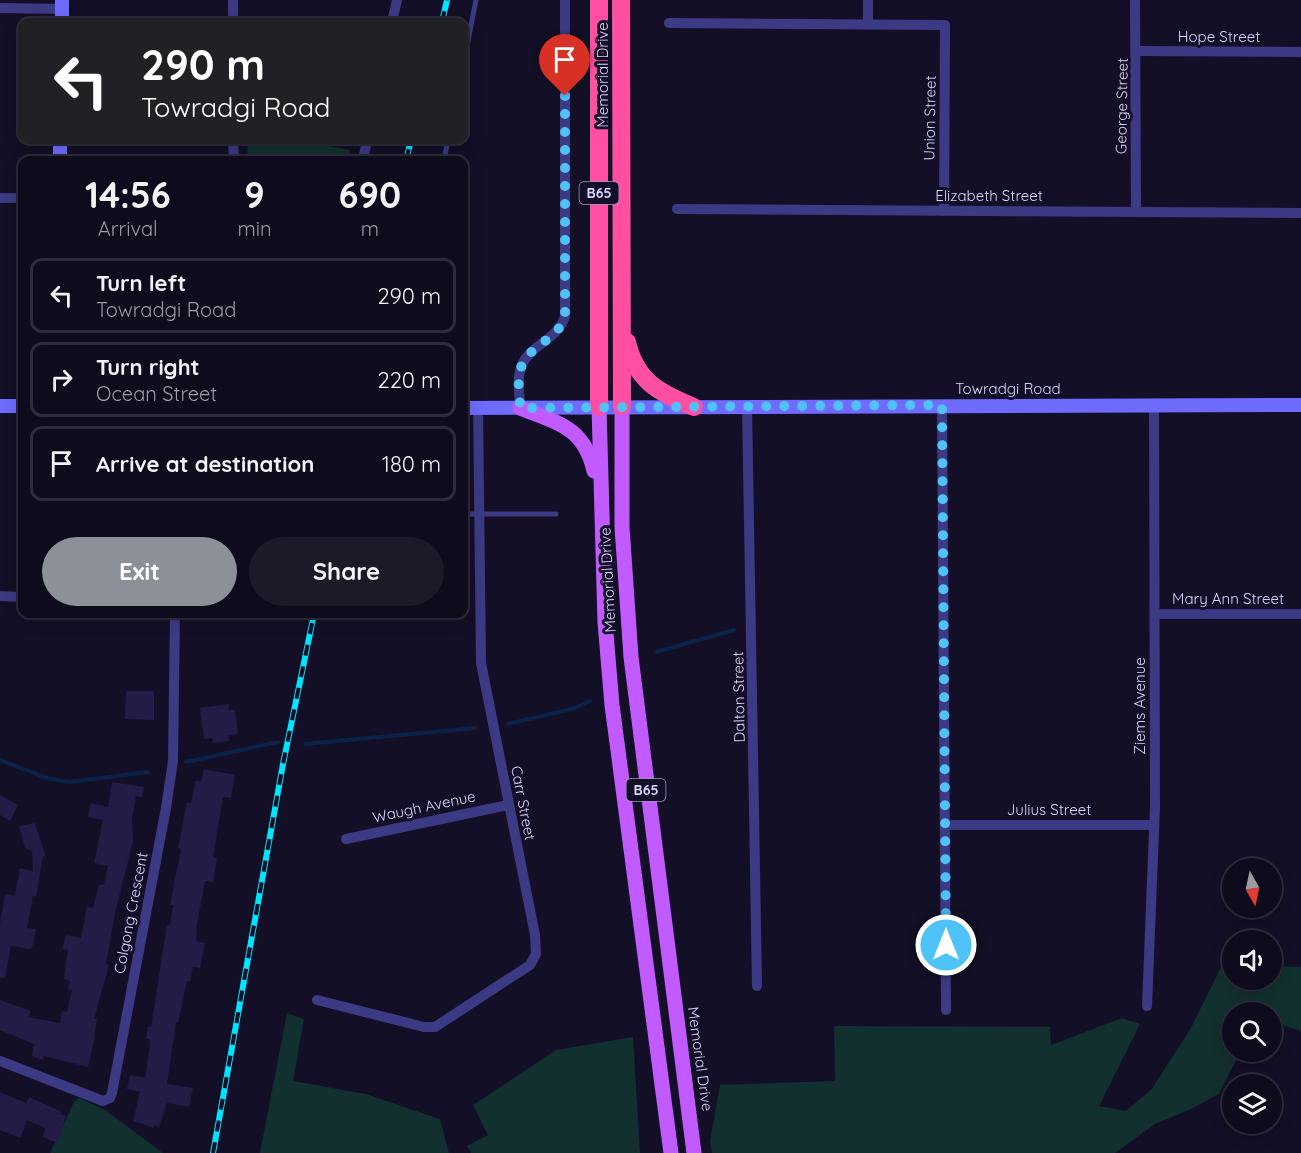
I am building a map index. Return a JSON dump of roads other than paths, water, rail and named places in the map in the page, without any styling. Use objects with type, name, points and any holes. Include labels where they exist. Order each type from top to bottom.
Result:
[{"type":"highway","name":"Memorial Drive","points":[[599,0],[599,407]]},
{"type":"highway","name":"Memorial Drive","points":[[621,0],[622,406]]},
{"type":"highway","points":[[621,305],[629,350],[638,373],[659,392],[694,406]]},
{"type":"main road","name":"Towradgi Road","points":[[471,409],[622,406],[1301,405]]},
{"type":"main road","points":[[0,406],[18,406]]},
{"type":"main road","name":"Memorial Drive","points":[[622,406],[622,527],[631,657],[694,1153]]},
{"type":"main road","name":"Memorial Drive","points":[[599,407],[601,513],[612,705],[671,1153]]},
{"type":"main road","points":[[520,408],[571,429],[583,441],[591,458],[601,513]]},
{"type":"street","points":[[233,0],[233,18]]},
{"type":"street","points":[[393,18],[397,0]]},
{"type":"street","points":[[520,408],[519,377],[522,364],[560,327],[566,311],[565,0]]},
{"type":"street","points":[[669,23],[868,24],[868,0]]},
{"type":"street","name":"George Street","points":[[1135,0],[1136,212]]},
{"type":"street","points":[[0,8],[62,10]]},
{"type":"street","name":"Union Street","points":[[868,24],[945,25],[944,211]]},
{"type":"street","name":"Hope Street","points":[[1137,51],[1301,52]]},
{"type":"street","points":[[0,198],[18,198]]},
{"type":"street","name":"Elizabeth Street","points":[[676,209],[1301,213]]},
{"type":"street","points":[[942,405],[946,1010]]},
{"type":"street","name":"Dalton Street","points":[[747,406],[757,987]]},
{"type":"street","name":"Ziems Avenue","points":[[1147,1006],[1152,825],[1155,806],[1154,406]]},
{"type":"street","name":"Carr Street","points":[[317,1000],[424,1027],[435,1027],[530,965],[536,954],[537,942],[481,663],[479,514],[471,409]]},
{"type":"street","points":[[0,597],[18,597]]},
{"type":"street","name":"Mary Ann Street","points":[[1155,614],[1301,614]]},
{"type":"street","name":"Colgong Crescent","points":[[0,1060],[103,1101],[110,1098],[112,1093],[170,784],[176,618]]},
{"type":"street","name":"Waugh Avenue","points":[[346,839],[508,805]]},
{"type":"street","name":"Julius Street","points":[[945,825],[1152,825]]},
{"type":"lane","points":[[468,41],[476,0]]},
{"type":"lane","points":[[468,514],[555,514]]},
{"type":"waterway","points":[[656,652],[734,630]]},
{"type":"waterway","points":[[508,724],[575,708],[590,701]]},
{"type":"waterway","points":[[305,744],[475,728]]},
{"type":"waterway","points":[[186,762],[278,742]]},
{"type":"waterway","points":[[0,760],[47,778],[69,782],[148,772]]},
{"type":"railway","points":[[443,18],[447,0]]},
{"type":"railway","points":[[407,156],[410,144]]},
{"type":"railway","points":[[213,1153],[283,764],[313,618]]}]
